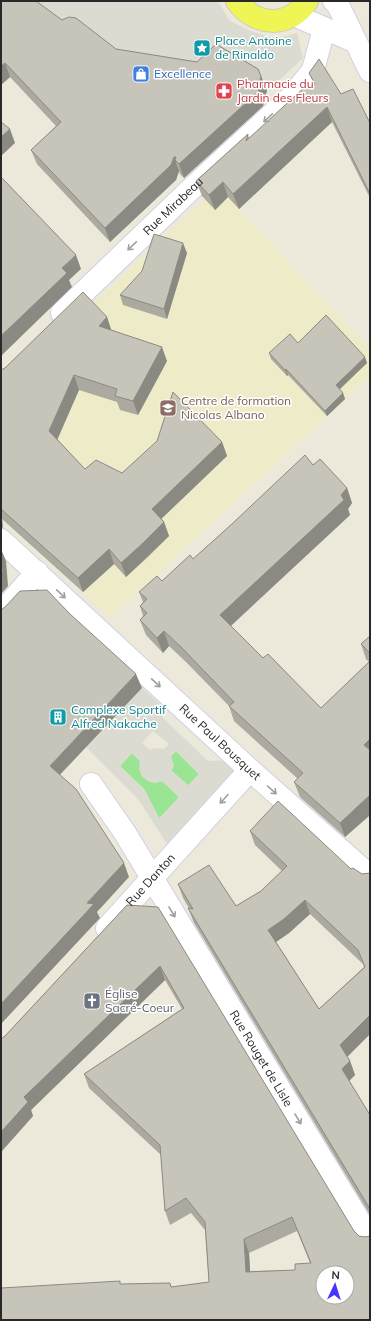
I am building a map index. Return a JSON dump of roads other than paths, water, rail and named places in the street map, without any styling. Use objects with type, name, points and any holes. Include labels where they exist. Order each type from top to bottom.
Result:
[{"type":"main road","points":[[237,1],[246,12],[257,18],[269,21],[282,20],[300,8]]},
{"type":"street","points":[[334,1],[338,5],[370,71]]},
{"type":"street","points":[[300,8],[324,29],[356,42]]},
{"type":"street","name":"Rue Mirabeau","points":[[47,328],[190,190],[293,95],[313,70],[324,29]]},
{"type":"street","name":"Rue Paul Bousquet","points":[[1,540],[250,770],[370,876]]},
{"type":"street","points":[[1,613],[37,572]]},
{"type":"street","name":"Rue Danton","points":[[93,943],[153,879],[250,770]]},
{"type":"street","name":"Rue Rouget de Lisle","points":[[91,784],[153,879],[370,1239]]},
{"type":"place","name":"Place Antoine de Rinaldo","points":[[202,48]]},
{"type":"place","name":"Excellence","points":[[141,74]]},
{"type":"place","name":"Pharmacie du Jardin des Fleurs","points":[[224,91]]},
{"type":"place","name":"Centre de formation Nicolas Albano","points":[[168,408]]},
{"type":"place","name":"Complexe Sportif Alfred Nakache","points":[[58,717]]},
{"type":"place","name":"Église Sacré-Coeur","points":[[92,1001]]}]
